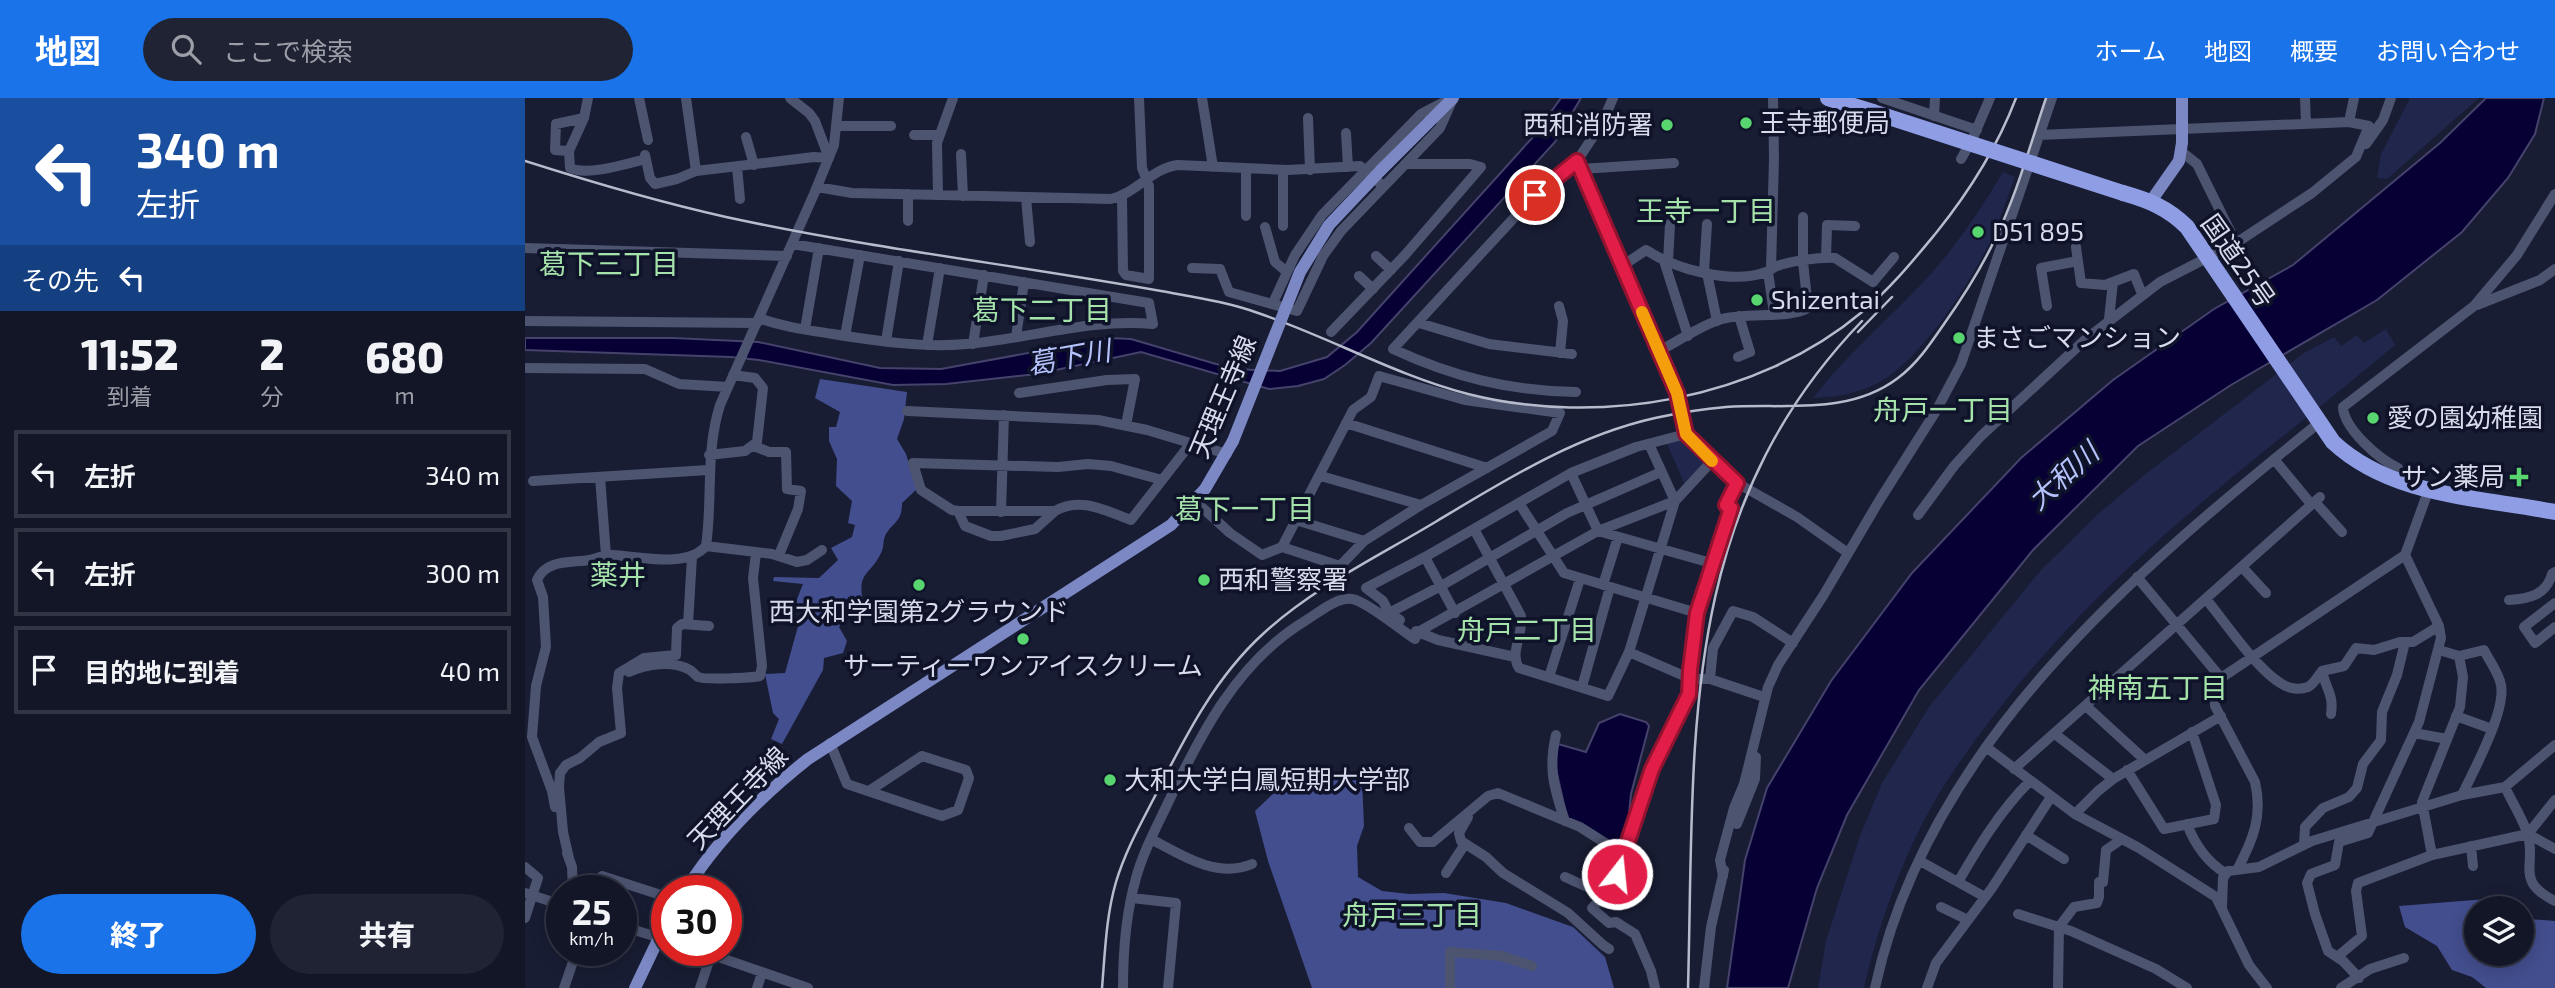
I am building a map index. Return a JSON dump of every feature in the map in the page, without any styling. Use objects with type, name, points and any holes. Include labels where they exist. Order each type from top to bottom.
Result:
[{"type":"highway","name":"国道25号","points":[[1828,98],[1881,102],[2123,193],[2151,201],[2187,227],[2333,442],[2349,457],[2364,467],[2403,483],[2460,498],[2555,512]]},
{"type":"main road","name":"天理王寺線","points":[[697,875],[725,838],[765,795],[830,743],[1171,526],[1195,501],[1227,454],[1300,272],[1329,225],[1453,98]]},
{"type":"main road","points":[[2151,201],[2175,169],[2182,152],[2182,98]]},
{"type":"main road","points":[[635,988],[651,958]]},
{"type":"street","points":[[596,98],[588,98],[584,118],[569,151],[570,168],[576,171],[645,157],[650,178],[655,184],[696,171],[814,157],[829,158]]},
{"type":"street","points":[[639,98],[648,140]]},
{"type":"street","points":[[686,98],[696,171]]},
{"type":"street","points":[[706,546],[708,470],[714,425],[733,375],[834,145],[839,98]]},
{"type":"street","points":[[938,195],[936,159],[939,135],[953,98]]},
{"type":"street","points":[[1122,197],[1123,271],[1126,275],[1149,279],[1149,186],[1142,168],[1139,98]]},
{"type":"street","points":[[1202,98],[1213,167]]},
{"type":"street","points":[[1192,268],[1220,269],[1229,292],[1297,311],[1323,256],[1341,231],[1440,128],[1453,98]]},
{"type":"street","points":[[1273,303],[1300,247],[1322,215],[1421,114],[1453,98]]},
{"type":"street","points":[[1576,392],[1529,389],[1472,379],[1442,370],[1393,349],[1535,195],[1579,165],[1613,98]]},
{"type":"street","points":[[1773,98],[1770,271],[1774,313]]},
{"type":"street","points":[[1934,116],[1935,98]]},
{"type":"street","points":[[1961,159],[1990,98]]},
{"type":"street","points":[[1704,988],[1711,927],[1723,876],[1739,817],[1755,779],[1754,745],[1764,698],[1773,675],[1936,411],[1961,365],[2052,98]]},
{"type":"street","points":[[2305,98],[2306,124]]},
{"type":"street","points":[[2349,122],[2354,98]]},
{"type":"street","points":[[1918,515],[1942,480],[1981,436],[2109,320],[2160,282],[2211,262],[2312,193],[2356,157],[2383,120],[2391,98]]},
{"type":"street","points":[[793,99],[814,121],[829,158]]},
{"type":"street","points":[[1881,102],[1977,130]]},
{"type":"street","points":[[569,151],[555,150],[556,124],[584,118]]},
{"type":"street","points":[[1308,118],[1310,170]]},
{"type":"street","points":[[2039,135],[2349,122],[2369,126],[2356,157]]},
{"type":"street","points":[[836,126],[891,126]]},
{"type":"street","points":[[1346,133],[1348,167]]},
{"type":"street","points":[[914,135],[939,135]]},
{"type":"street","points":[[746,137],[754,165]]},
{"type":"street","points":[[2182,152],[2197,164],[2236,243]]},
{"type":"street","points":[[961,154],[963,196]]},
{"type":"street","points":[[1579,165],[1674,163]]},
{"type":"street","points":[[1331,332],[1391,270],[1481,167],[1470,164],[1406,164]]},
{"type":"street","points":[[1579,165],[1677,393],[1686,434],[1737,483],[1797,517],[1848,553]]},
{"type":"street","points":[[817,187],[841,192],[1099,200],[1122,197],[1170,166],[1310,170],[1360,166],[1383,186]]},
{"type":"street","points":[[737,167],[740,199]]},
{"type":"street","points":[[1246,169],[1246,216]]},
{"type":"street","points":[[1283,170],[1283,226]]},
{"type":"street","points":[[908,194],[908,221]]},
{"type":"street","points":[[2403,483],[2398,468],[2383,461],[2360,438],[2343,415],[2343,407],[2474,306],[2517,255],[2555,194]]},
{"type":"street","points":[[1026,198],[1030,242]]},
{"type":"street","points":[[1659,351],[1717,321],[1739,316],[1798,312],[1808,308],[1803,262],[1803,217]]},
{"type":"street","points":[[1670,224],[1666,262],[1688,336]]},
{"type":"street","points":[[1707,224],[1705,272],[1717,321]]},
{"type":"street","points":[[1826,258],[1827,225],[1855,226]]},
{"type":"street","points":[[1265,228],[1275,262],[1287,272]]},
{"type":"street","points":[[525,321],[758,321],[927,345],[973,344],[1103,323],[1153,324],[1149,303],[792,244]]},
{"type":"street","points":[[2076,247],[2081,283],[2105,285],[2134,274],[2142,294]]},
{"type":"street","points":[[525,248],[787,256]]},
{"type":"street","points":[[805,329],[819,248]]},
{"type":"street","points":[[1622,266],[1646,250],[1666,262],[1735,276],[1826,258],[1840,259],[1873,282],[1894,257]]},
{"type":"street","points":[[845,335],[860,255]]},
{"type":"street","points":[[1376,256],[1391,270]]},
{"type":"street","points":[[886,341],[899,261]]},
{"type":"street","points":[[2047,306],[2041,268],[2078,261]]},
{"type":"street","points":[[927,345],[940,268]]},
{"type":"street","points":[[2474,306],[2540,280],[2555,269]]},
{"type":"street","points":[[973,344],[984,275]]},
{"type":"street","points":[[1359,276],[1373,289]]},
{"type":"street","points":[[1016,337],[1024,282]]},
{"type":"street","points":[[2109,320],[2113,282]]},
{"type":"street","points":[[1419,323],[1489,344],[1566,353],[1559,306]]},
{"type":"street","points":[[1738,357],[1750,352],[1739,316]]},
{"type":"street","points":[[525,368],[645,369],[679,384],[728,387]]},
{"type":"street","points":[[709,456],[737,454],[754,446],[760,431],[763,388],[754,378],[733,375]]},
{"type":"street","points":[[1195,501],[1230,533],[1262,555],[1282,547],[1340,566],[1364,541],[1421,505],[1552,431],[1560,413],[1465,400],[1379,376],[1371,397],[1353,410],[1282,547]]},
{"type":"street","points":[[1019,393],[1107,380],[1135,379],[1126,425]]},
{"type":"street","points":[[907,411],[1073,418],[1126,425],[1227,454]]},
{"type":"street","points":[[1000,512],[1004,415]]},
{"type":"street","points":[[1875,988],[1891,930],[1920,860],[1955,794],[1986,747],[2079,634],[2137,577],[2208,512],[2320,422]]},
{"type":"street","points":[[1346,423],[1487,468]]},
{"type":"street","points":[[1515,657],[1438,640],[1418,632],[1389,613],[1383,601],[1367,588],[1571,473],[1649,444],[1686,434]]},
{"type":"street","points":[[958,511],[965,526],[991,536],[1035,529],[1055,511],[1064,506],[1078,504],[1093,506],[1131,520],[1191,443]]},
{"type":"street","points":[[1474,530],[1521,616],[1522,631],[1515,657],[1519,668],[1608,696],[1629,652],[1675,501],[1649,444]]},
{"type":"street","points":[[754,446],[769,452],[786,452],[787,489],[801,491],[798,509],[779,555]]},
{"type":"street","points":[[2274,459],[2342,531]]},
{"type":"street","points":[[1123,988],[1132,898],[1140,864],[1151,839],[1214,716],[1247,670],[1278,640],[1336,603],[1347,599],[1361,602],[1415,639],[1418,632],[1598,531],[1675,501],[1712,461]]},
{"type":"street","points":[[1055,511],[952,510],[921,490],[913,463],[1058,467],[1088,464],[1111,466],[1162,481]]},
{"type":"street","points":[[533,481],[708,470]]},
{"type":"street","points":[[1389,613],[1585,503],[1661,472]]},
{"type":"street","points":[[1571,473],[1598,531],[1711,563]]},
{"type":"street","points":[[1321,475],[1421,505]]},
{"type":"street","points":[[600,477],[606,555]]},
{"type":"street","points":[[1655,988],[1651,971],[1635,934],[1616,922],[1609,923],[1592,908],[1613,885],[1649,776],[1691,688],[1697,613],[1731,508],[1726,505],[1737,483]]},
{"type":"street","points":[[2237,870],[2254,836],[2257,793],[2255,782],[2215,706],[2215,685],[2253,656],[2405,555],[2429,489]]},
{"type":"street","points":[[2014,769],[2315,501]]},
{"type":"street","points":[[1519,503],[1564,573],[1697,613]]},
{"type":"street","points":[[1296,520],[1364,541]]},
{"type":"street","points":[[1582,687],[1619,537]]},
{"type":"street","points":[[537,580],[542,572],[551,566],[606,555],[655,559],[692,557],[706,546],[779,555],[792,561],[802,561],[812,558],[821,550]]},
{"type":"street","points":[[617,680],[640,668],[667,664],[687,668],[699,677],[760,676],[762,666],[753,578],[756,553]]},
{"type":"street","points":[[2359,978],[2328,951],[2315,914],[2308,878],[2311,874],[2335,865],[2339,842],[2368,833],[2414,733],[2439,650],[2439,626],[2405,555]]},
{"type":"street","points":[[688,624],[692,557]]},
{"type":"street","points":[[1426,557],[1455,613]]},
{"type":"street","points":[[2242,566],[2266,593]]},
{"type":"street","points":[[2509,600],[2531,599],[2549,585],[2555,572]]},
{"type":"street","points":[[2137,577],[2221,678]]},
{"type":"street","points":[[525,578],[537,580]]},
{"type":"street","points":[[1549,677],[1580,579]]},
{"type":"street","points":[[537,580],[543,597],[546,647],[536,686],[529,743],[552,791],[557,832],[569,858]]},
{"type":"street","points":[[2206,599],[2273,678],[2288,687],[2306,688],[2322,671],[2344,666],[2356,648],[2374,650],[2413,642],[2439,626]]},
{"type":"street","points":[[2555,603],[2524,627],[2535,643],[2555,627]]},
{"type":"street","points":[[1710,679],[1713,648],[1733,611],[1753,617],[1793,643]]},
{"type":"street","points":[[571,875],[564,839],[560,773],[566,765],[580,758],[599,742],[621,733],[617,680],[621,671],[643,658],[676,655],[677,628],[683,624],[709,626]]},
{"type":"street","points":[[2304,844],[2305,827],[2327,804],[2349,797],[2357,788],[2363,764],[2381,740],[2382,712],[2397,675],[2405,642]]},
{"type":"street","points":[[2439,650],[2459,656],[2484,650],[2502,688],[2492,729],[2462,795]]},
{"type":"street","points":[[1629,652],[1691,679],[1710,679],[1764,698]]},
{"type":"street","points":[[2432,855],[2422,802],[2463,692],[2459,656]]},
{"type":"street","points":[[2322,671],[2333,701],[2331,714]]},
{"type":"street","points":[[2086,706],[2145,760]]},
{"type":"street","points":[[2075,814],[2113,779],[2221,716]]},
{"type":"street","points":[[2456,716],[2492,729]]},
{"type":"street","points":[[2127,770],[2164,829],[2214,819],[2215,805],[2192,732]]},
{"type":"street","points":[[2414,733],[2447,739]]},
{"type":"street","points":[[2055,734],[2113,779]]},
{"type":"street","points":[[1556,735],[1551,768],[1565,821]]},
{"type":"street","points":[[830,743],[847,784],[942,816],[958,810],[969,778],[966,770],[922,756],[869,791]]},
{"type":"street","points":[[2187,824],[2194,841],[2207,860],[2225,873],[2259,867],[2304,844],[2462,795],[2505,787],[2555,745]]},
{"type":"street","points":[[1986,747],[2075,814],[2122,839],[2216,897],[2249,965],[2267,988]]},
{"type":"street","points":[[1958,882],[2010,801],[2030,781]]},
{"type":"street","points":[[2505,787],[2528,834],[2531,879],[2535,888],[2555,901]]},
{"type":"street","points":[[1409,828],[1420,842],[1433,842],[1488,796],[1498,793],[1580,827],[1624,855]]},
{"type":"street","points":[[1927,988],[1936,963],[1985,897],[2050,797]]},
{"type":"street","points":[[2337,957],[2362,936],[2356,891],[2358,883],[2432,855],[2528,834],[2555,800]]},
{"type":"street","points":[[1473,808],[1459,832],[1461,841],[1513,879],[1568,912],[1609,949]]},
{"type":"street","points":[[2528,834],[2555,849]]},
{"type":"street","points":[[2026,835],[2064,859]]},
{"type":"street","points":[[1151,839],[1198,862],[1222,869],[1233,870],[1252,864]]},
{"type":"street","points":[[2058,988],[2059,927],[2074,907],[2097,903],[2099,882],[2103,882],[2106,850],[2122,839]]},
{"type":"street","points":[[1446,873],[1465,844]]},
{"type":"street","points":[[2471,846],[2473,866]]},
{"type":"street","points":[[1920,860],[1985,897]]},
{"type":"street","points":[[525,867],[538,878],[529,894],[525,918]]},
{"type":"street","points":[[2223,907],[2225,873]]},
{"type":"street","points":[[1565,877],[1605,895]]},
{"type":"street","points":[[529,894],[546,900]]},
{"type":"street","points":[[1132,898],[1176,903],[1168,988]]},
{"type":"street","points":[[1941,907],[1968,920]]},
{"type":"street","points":[[2018,914],[2059,927],[2156,969],[2187,988]]},
{"type":"street","points":[[1450,988],[1450,952],[1502,956],[1532,966]]},
{"type":"street","points":[[2341,988],[2370,969],[2404,958]]},
{"type":"street","points":[[564,988],[572,966]]},
{"type":"street","points":[[700,988],[707,966]]},
{"type":"street","points":[[742,966],[808,988]]},
{"type":"street","points":[[757,988],[762,973]]},
{"type":"shaded area","points":[[2410,98],[2479,98],[2387,179],[2377,178],[2381,154]]},
{"type":"shaded area","points":[[2003,172],[2015,177],[1994,233],[1973,273],[1927,339],[1893,373],[1876,384],[1845,394],[1813,398],[1840,366],[1939,265]]},
{"type":"shaded area","points":[[2386,329],[2395,345],[2162,537],[2103,592],[2021,681],[1949,778],[1921,825],[1887,907],[1864,988],[1818,988],[1826,941],[1860,836],[1882,783],[1929,707],[2041,570],[2097,515],[2143,476],[2304,353],[2334,337],[2341,346],[2357,335],[2364,343]]},
{"type":"shaded area","points":[[820,379],[907,392],[904,419],[897,439],[906,454],[917,489],[902,503],[899,518],[885,536],[881,553],[863,579],[863,602],[853,604],[839,627],[847,641],[843,653],[824,658],[823,670],[782,744],[771,739],[779,719],[773,713],[765,674],[785,673],[802,612],[793,609],[803,584],[773,581],[774,577],[819,578],[838,560],[831,548],[852,537],[855,525],[848,523],[852,501],[836,486],[837,459],[829,441],[829,427],[836,427],[840,412],[815,398]]},
{"type":"shaded area","points":[[1683,438],[1704,459],[1704,465],[1685,485],[1667,444]]},
{"type":"shaded area","points":[[1316,777],[1362,780],[1364,826],[1357,846],[1358,877],[1382,891],[1409,894],[1444,893],[1506,903],[1573,927],[1605,957],[1614,988],[1312,988],[1268,861],[1255,811],[1281,786]]},
{"type":"shaded area","points":[[2464,901],[2464,966],[2534,966],[2534,919],[2555,921],[2555,988],[2486,988],[2472,977],[2452,970],[2437,946],[2405,927],[2399,906]]},
{"type":"water","name":"葛下川","points":[[1561,98],[1581,98],[1555,142],[1371,343],[1324,379],[1298,386],[1269,389],[1141,352],[1037,374],[946,384],[893,385],[731,357],[525,350],[525,338],[674,338],[758,342],[880,368],[941,369],[1110,338],[1131,339],[1233,369],[1280,371],[1327,357],[1357,332],[1532,138]]},
{"type":"water","name":"大和川","points":[[2486,98],[2544,98],[2535,134],[2508,178],[2462,232],[2377,300],[2231,385],[2138,446],[2033,550],[1919,690],[1847,815],[1817,888],[1788,988],[1727,988],[1745,860],[1767,788],[1831,681],[1912,573],[2021,458],[2113,380],[2214,309],[2293,265],[2440,143]]},
{"type":"water","points":[[1620,714],[1646,722],[1649,726],[1631,794],[1622,848],[1567,818],[1554,760],[1558,744],[1586,752],[1599,723]]},
{"type":"railway","points":[[525,161],[675,205],[726,217],[1235,306],[1284,323],[1414,377],[1468,394],[1518,404],[1622,406],[1674,398],[1725,385],[1774,367],[1820,342],[1862,312],[1901,275],[1960,202],[1991,152],[2016,98]]},
{"type":"railway","points":[[1102,988],[1110,908],[1128,849],[1177,754],[1215,689],[1264,633],[1283,616],[1347,573],[1569,447],[1626,426],[1699,410],[1837,403],[1879,390],[1898,378],[1929,346],[1984,261],[2010,205],[2046,98]]},
{"type":"railway","points":[[1858,332],[1892,297]]},
{"type":"railway","points":[[1688,988],[1697,719],[1708,634],[1727,551],[1757,472],[1801,395],[1862,321]]},
{"type":"slow traffic","points":[[1642,312],[1677,393],[1686,434],[1712,461]]},
{"type":"place","name":"王寺郵便局","points":[[1746,123]]},
{"type":"place","name":"西和消防署","points":[[1667,125]]},
{"type":"place","name":"D51 895","points":[[1978,232]]},
{"type":"place","name":"Shizentai","points":[[1757,300]]},
{"type":"place","name":"まさごマンション","points":[[1959,338]]},
{"type":"place","name":"愛の園幼稚園","points":[[2373,418]]},
{"type":"place","name":"サン薬局","points":[[2519,477]]},
{"type":"place","name":"西和警察署","points":[[1204,580]]},
{"type":"place","name":"西大和学園第2グラウンド","points":[[919,585]]},
{"type":"place","name":"サーティーワンアイスクリーム","points":[[1023,639]]},
{"type":"place","name":"大和大学白鳳短期大学部","points":[[1110,780]]},
{"type":"district","name":"王寺一丁目","points":[[1706,211]]},
{"type":"district","name":"葛下三丁目","points":[[609,264]]},
{"type":"district","name":"葛下二丁目","points":[[1042,310]]},
{"type":"district","name":"舟戸一丁目","points":[[1943,410]]},
{"type":"district","name":"葛下一丁目","points":[[1245,509]]},
{"type":"district","name":"薬井","points":[[618,575]]},
{"type":"district","name":"舟戸二丁目","points":[[1527,630]]},
{"type":"district","name":"神南五丁目","points":[[2158,688]]},
{"type":"district","name":"舟戸三丁目","points":[[1412,915]]},
{"type":"route","points":[[1535,195],[1577,161],[1677,393],[1686,434],[1737,483],[1726,505],[1731,508],[1697,613],[1689,694],[1652,769],[1617,874]]}]
